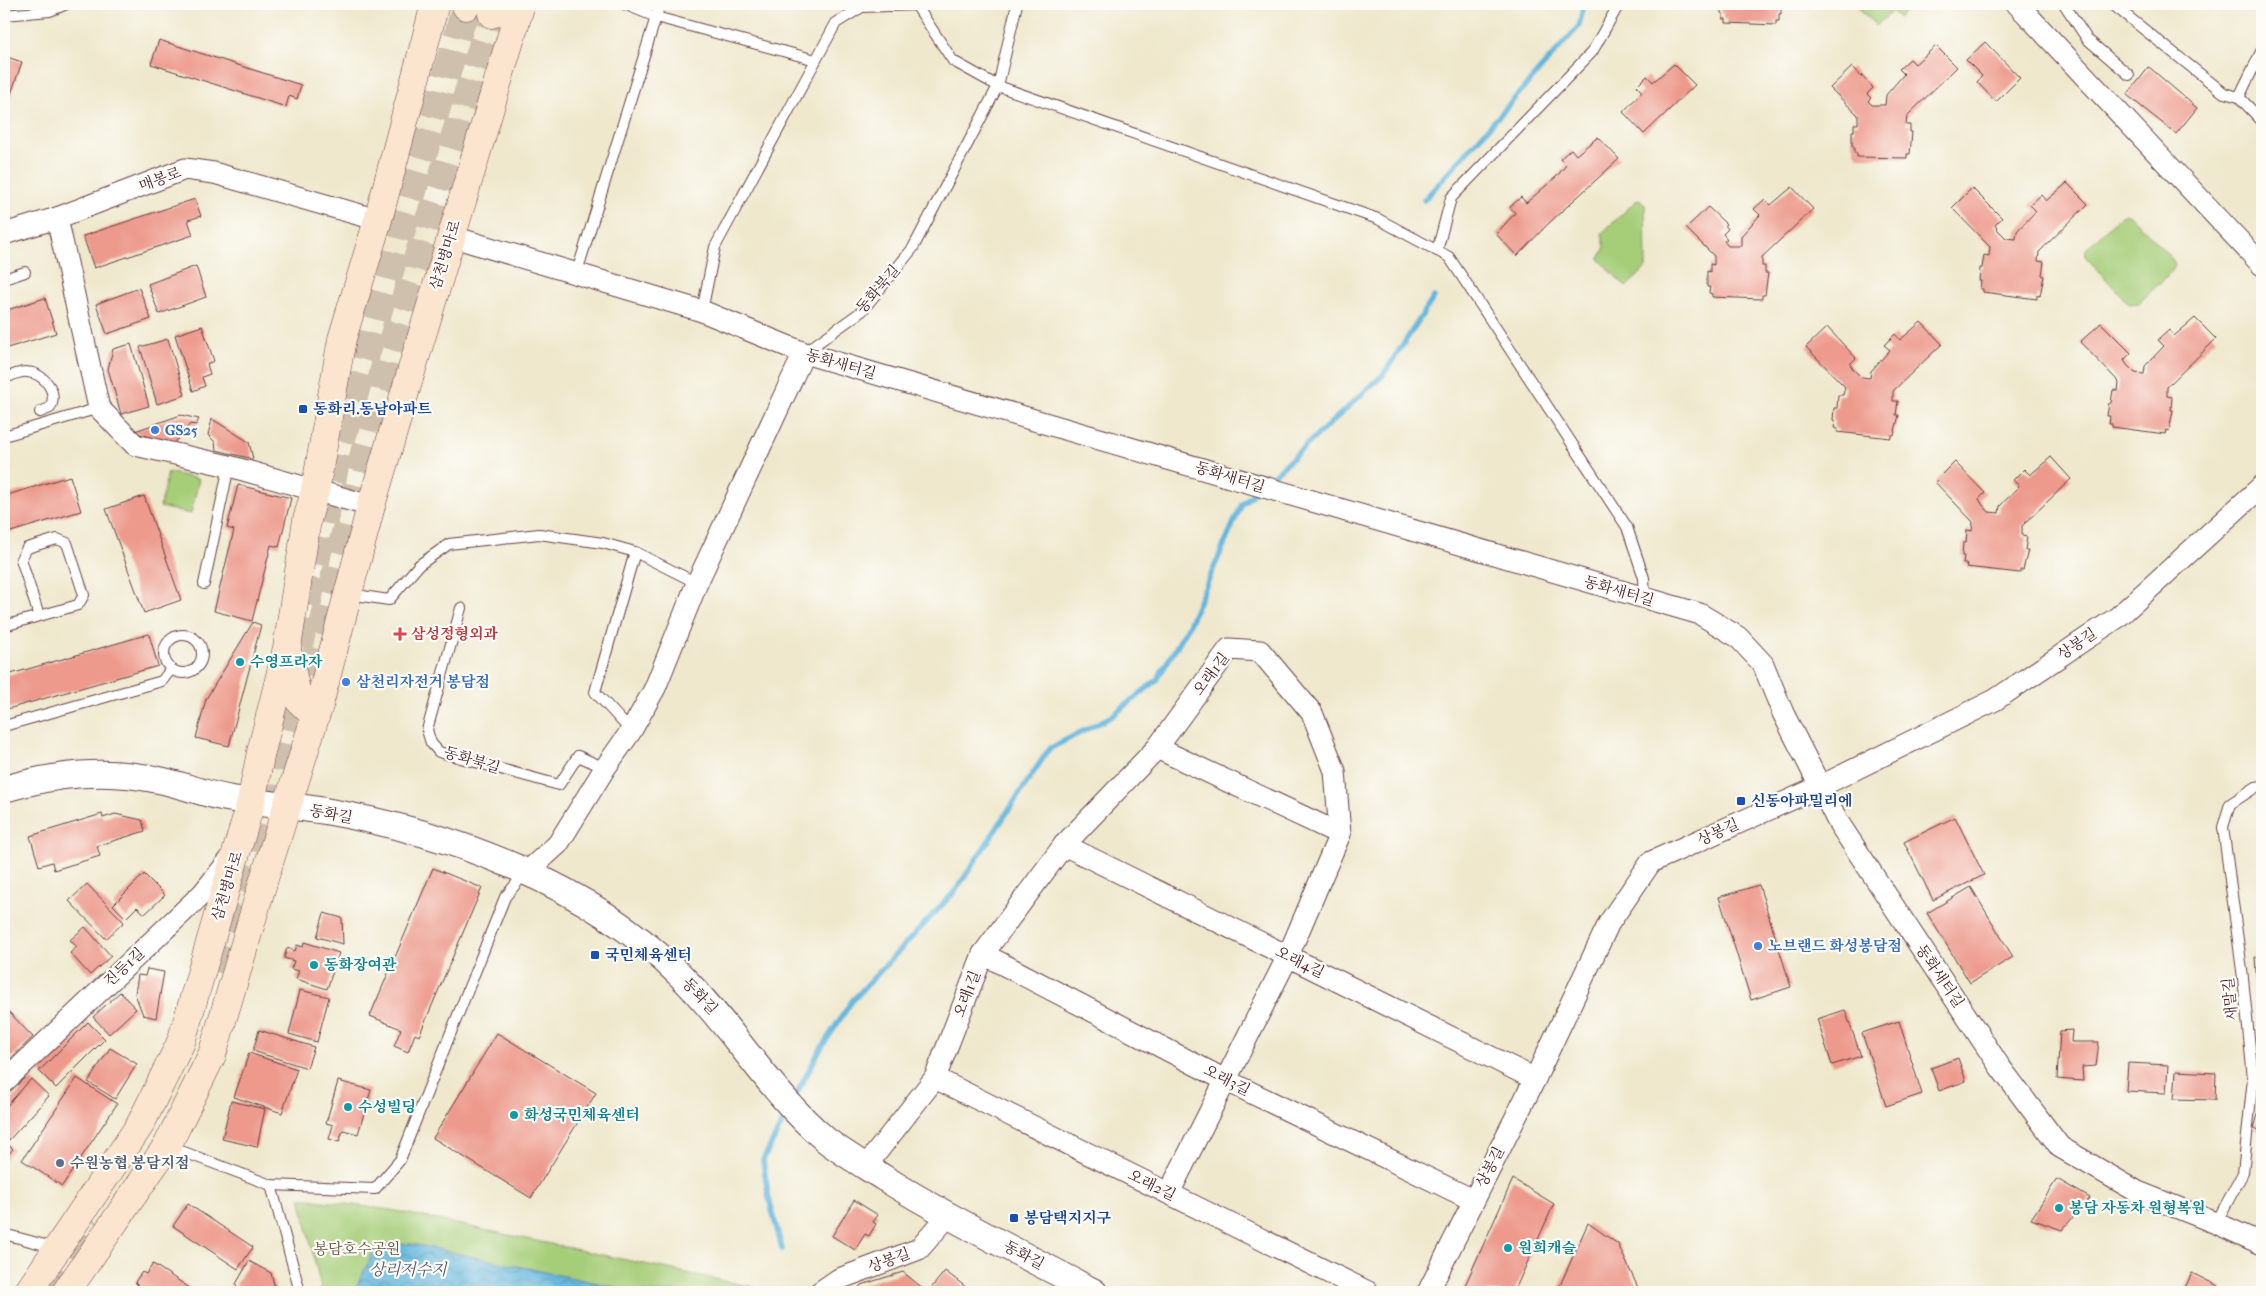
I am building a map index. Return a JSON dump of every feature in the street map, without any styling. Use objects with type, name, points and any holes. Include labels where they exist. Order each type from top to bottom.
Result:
[{"type":"main road","name":"삼천병마로","points":[[28,1292],[140,1125],[181,1042],[251,802],[261,752],[287,648],[307,520],[315,491],[342,339],[378,220],[435,4]]},
{"type":"main road","name":"삼천병마로","points":[[66,1292],[167,1146],[212,1055],[264,879],[319,705],[350,594],[371,506],[450,236],[522,4]]},
{"type":"main road","points":[[287,648],[298,699],[309,710],[319,705]]},
{"type":"street","points":[[2017,4],[2262,266]]},
{"type":"street","name":"매봉로","points":[[4,234],[57,218],[185,169],[214,173],[378,220]]},
{"type":"street","points":[[57,218],[99,408],[134,445],[229,466],[371,506]]},
{"type":"street","name":"동화새터길","points":[[450,236],[702,311],[804,353],[1700,614],[1738,637],[1763,664],[1783,713],[1838,822],[1989,1050],[2060,1147],[2138,1192],[2216,1223],[2262,1244]]},
{"type":"street","name":"동화북길","points":[[527,872],[558,844],[605,768],[631,732],[655,688],[697,582],[804,353]]},
{"type":"street","name":"상봉길","points":[[1428,1292],[1535,1079],[1609,923],[1651,862],[1819,786],[1995,700],[2118,617],[2259,495]]},
{"type":"street","name":"오래1길","points":[[866,1166],[935,1078],[983,954],[1064,845],[1157,748],[1230,649],[1260,651],[1312,712],[1335,772],[1340,834],[1288,956],[1169,1193]]},
{"type":"street","points":[[1157,748],[1340,834]]},
{"type":"street","name":"동화길","points":[[4,789],[63,774],[113,773],[160,780],[213,796],[327,812],[429,836],[527,872],[607,916],[667,963],[719,1016],[800,1116],[828,1141],[866,1166],[949,1215],[1094,1292]]},
{"type":"street","name":"오래4길","points":[[1064,845],[1535,1079]]},
{"type":"street","name":"진등1길","points":[[4,1082],[203,893],[238,849]]},
{"type":"street","name":"오래3길","points":[[983,954],[1226,1080],[1473,1200]]},
{"type":"street","name":"오래2길","points":[[935,1078],[1368,1292]]},
{"type":"street","name":"상봉길","points":[[820,1292],[839,1279],[919,1249],[949,1215]]},
{"type":"lane","points":[[4,15],[50,11],[67,4]]},
{"type":"lane","points":[[624,4],[656,17],[816,60]]},
{"type":"lane","points":[[576,275],[660,4]]},
{"type":"lane","name":"동화북길","points":[[804,353],[862,310],[913,248],[998,86],[1018,4]]},
{"type":"lane","points":[[1437,251],[1451,198],[1592,52],[1619,4]]},
{"type":"lane","points":[[2064,4],[2087,40],[2129,75]]},
{"type":"lane","points":[[2112,4],[2224,93],[2239,97],[2262,121]]},
{"type":"lane","points":[[702,311],[715,247],[836,23],[862,5],[916,5],[953,61],[998,86],[1378,219],[1449,257],[1627,527],[1644,578],[1645,599]]},
{"type":"lane","points":[[2239,97],[2262,50]]},
{"type":"lane","points":[[4,279],[25,272]]},
{"type":"lane","points":[[4,379],[25,371],[38,375],[51,387],[54,402],[50,408],[40,412]]},
{"type":"lane","points":[[4,436],[99,408]]},
{"type":"lane","points":[[204,584],[229,466]]},
{"type":"lane","points":[[350,594],[389,600],[419,565],[449,544],[539,534],[603,543],[635,552],[697,582]]},
{"type":"lane","points":[[4,626],[78,605],[84,595],[67,543],[57,539],[27,548],[21,559],[39,616]]},
{"type":"lane","points":[[631,732],[595,692],[635,552]]},
{"type":"lane","name":"동화북길","points":[[461,608],[427,730],[431,743],[439,752],[559,785],[578,756],[605,768]]},
{"type":"lane","points":[[4,726],[162,681],[171,669]]},
{"type":"lane","name":"새말길","points":[[2216,1223],[2243,1173],[2253,1078],[2243,978],[2223,827],[2230,804],[2256,787],[2262,786]]},
{"type":"lane","points":[[167,1146],[271,1185],[375,1189],[400,1160],[505,897],[527,872]]},
{"type":"lane","points":[[271,1185],[300,1292]]},
{"type":"lane","points":[[4,1234],[56,1248]]},
{"type":"green space","points":[[1855,4],[1913,4],[1899,18],[1892,11],[1876,26]]},
{"type":"green space","points":[[1640,199],[1645,205],[1646,268],[1626,287],[1599,259],[1605,247],[1602,233]]},
{"type":"green space","points":[[2121,215],[2131,216],[2175,264],[2172,271],[2139,303],[2129,304],[2085,256],[2086,249]]},
{"type":"green space","points":[[168,472],[199,479],[191,514],[160,507]]},
{"type":"green space","name":"봉담호수공원","points":[[300,1198],[391,1210],[767,1290],[768,1292],[322,1292]]},
{"type":"water","name":"상리저수지","points":[[387,1244],[413,1244],[640,1292],[354,1292],[372,1254]]},
{"type":"building","points":[[1721,4],[1781,4],[1781,14],[1779,14],[1779,21],[1776,21],[1776,25],[1726,23],[1726,19],[1723,19],[1723,13],[1721,13]]},
{"type":"building","points":[[159,40],[301,85],[297,99],[289,96],[286,107],[151,64]]},
{"type":"building","points":[[1985,42],[2020,78],[1996,102],[1977,82],[1982,76],[1966,60]]},
{"type":"building","points":[[1936,46],[1957,67],[1907,116],[1906,125],[1910,125],[1910,132],[1912,132],[1910,154],[1907,154],[1907,158],[1857,157],[1857,153],[1854,153],[1854,146],[1852,146],[1852,131],[1854,131],[1854,124],[1858,124],[1858,115],[1830,88],[1852,67],[1873,88],[1867,94],[1871,98],[1868,101],[1872,105],[1885,105],[1886,95],[1904,74],[1899,69],[1910,59],[1915,64]]},
{"type":"building","points":[[4,56],[22,62],[4,114]]},
{"type":"building","points":[[1674,64],[1695,85],[1644,134],[1623,112],[1642,92],[1637,86],[1647,76],[1653,82]]},
{"type":"building","points":[[2149,67],[2197,108],[2176,134],[2127,95]]},
{"type":"building","points":[[1598,137],[1619,159],[1549,223],[1517,256],[1496,234],[1515,213],[1510,207],[1521,197],[1526,203],[1557,176],[1566,165],[1560,159],[1571,149],[1576,155]]},
{"type":"building","points":[[2067,183],[2088,204],[2039,252],[2038,261],[2044,262],[2042,275],[2044,276],[2040,296],[2037,295],[2037,299],[1983,292],[1983,289],[1980,289],[1981,281],[1979,281],[1980,268],[1982,268],[1984,255],[1989,256],[1990,247],[1952,208],[1972,188],[2002,218],[1995,225],[1998,230],[2006,238],[2016,239],[2017,231],[2036,211],[2030,205],[2041,195],[2046,201]]},
{"type":"building","points":[[1792,187],[1813,209],[1762,257],[1762,266],[1765,266],[1765,273],[1768,273],[1765,295],[1762,295],[1762,299],[1712,297],[1712,294],[1709,293],[1710,287],[1707,287],[1707,271],[1710,272],[1710,264],[1714,265],[1714,256],[1686,228],[1708,207],[1726,224],[1728,229],[1723,234],[1727,239],[1724,241],[1728,246],[1741,246],[1741,236],[1760,215],[1754,209],[1765,199],[1771,205]]},
{"type":"building","points":[[195,199],[201,216],[188,220],[193,235],[94,268],[83,236]]},
{"type":"building","points":[[196,266],[206,297],[159,314],[148,284]]},
{"type":"building","points":[[139,288],[151,319],[107,334],[96,304]]},
{"type":"building","points":[[45,298],[56,333],[4,349],[4,311]]},
{"type":"building","points":[[2195,318],[2216,339],[2167,387],[2167,396],[2172,397],[2171,410],[2173,410],[2169,431],[2166,430],[2165,434],[2112,427],[2112,424],[2109,424],[2110,416],[2107,416],[2109,403],[2111,403],[2113,390],[2118,391],[2119,382],[2080,342],[2101,323],[2131,353],[2124,360],[2127,365],[2135,373],[2144,374],[2145,366],[2164,346],[2158,340],[2169,330],[2174,336]]},
{"type":"building","points":[[1921,322],[1942,344],[1893,391],[1893,401],[1898,401],[1896,415],[1899,415],[1894,435],[1891,435],[1891,438],[1837,432],[1838,429],[1834,428],[1835,421],[1833,420],[1834,408],[1837,408],[1838,395],[1843,395],[1845,387],[1806,347],[1827,327],[1856,358],[1850,364],[1853,369],[1861,377],[1870,378],[1871,371],[1890,350],[1884,345],[1895,334],[1900,340]]},
{"type":"building","points":[[202,326],[214,361],[207,364],[210,374],[202,377],[205,386],[193,391],[175,335]]},
{"type":"building","points":[[168,339],[185,395],[157,404],[140,347]]},
{"type":"building","points":[[131,344],[149,406],[121,414],[108,369],[113,349]]},
{"type":"building","points":[[181,415],[199,419],[196,425],[190,424],[174,443],[132,432]]},
{"type":"building","points":[[212,419],[249,442],[253,459],[216,450],[215,442],[208,435]]},
{"type":"building","points":[[2051,457],[2071,479],[2022,526],[2022,536],[2027,537],[2025,550],[2028,550],[2023,570],[2020,570],[2020,573],[1966,567],[1967,564],[1963,564],[1964,556],[1962,556],[1963,543],[1966,543],[1967,530],[1972,531],[1973,522],[1935,482],[1955,462],[1985,493],[1979,499],[1982,504],[1989,512],[1999,513],[2000,506],[2019,486],[2013,480],[2024,469],[2030,475]]},
{"type":"building","points":[[70,476],[81,511],[4,534],[4,496]]},
{"type":"building","points":[[238,485],[291,498],[279,547],[271,545],[252,621],[214,611],[234,530],[227,528]]},
{"type":"building","points":[[144,496],[181,600],[144,613],[106,509]]},
{"type":"building","name":"수영프라자","points":[[253,622],[261,625],[229,746],[196,738],[206,699]]},
{"type":"building","points":[[149,634],[158,666],[4,710],[4,676]]},
{"type":"building","points":[[102,814],[103,818],[115,814],[142,820],[145,831],[97,846],[100,856],[54,870],[52,862],[39,866],[30,836]]},
{"type":"building","points":[[1955,817],[1984,875],[1933,900],[1904,842]]},
{"type":"building","points":[[433,868],[482,888],[419,1036],[415,1034],[408,1052],[394,1046],[401,1029],[370,1016]]},
{"type":"building","points":[[144,874],[165,895],[145,914],[137,907],[126,918],[113,905]]},
{"type":"building","points":[[87,884],[124,922],[106,939],[69,901]]},
{"type":"building","points":[[1759,885],[1791,987],[1751,1000],[1719,897]]},
{"type":"building","points":[[1971,887],[2013,957],[1970,983],[1927,913]]},
{"type":"building","points":[[324,913],[342,918],[343,944],[317,937]]},
{"type":"building","points":[[85,927],[111,956],[90,975],[70,953],[77,947],[70,940]]},
{"type":"building","name":"동화장여관","points":[[304,942],[339,953],[327,989],[296,979],[299,971],[291,969],[294,961],[284,958],[287,948],[295,951],[297,945],[303,947]]},
{"type":"building","points":[[2255,957],[2262,957],[2262,1046],[2261,1046]]},
{"type":"building","points":[[147,969],[164,972],[156,1018],[143,1015],[135,994],[138,975],[145,976]]},
{"type":"building","points":[[300,990],[329,997],[317,1042],[289,1034]]},
{"type":"building","points":[[120,992],[136,1009],[109,1034],[93,1017]]},
{"type":"building","points":[[6,1009],[33,1037],[4,1065],[4,1011]]},
{"type":"building","points":[[1845,1010],[1861,1056],[1832,1065],[1817,1019]]},
{"type":"building","points":[[1899,1021],[1922,1094],[1886,1106],[1862,1033]]},
{"type":"building","points":[[88,1022],[105,1039],[56,1088],[39,1071]]},
{"type":"building","points":[[259,1030],[314,1047],[307,1068],[253,1051]]},
{"type":"building","points":[[2072,1030],[2071,1042],[2099,1042],[2096,1066],[2082,1067],[2083,1081],[2057,1079],[2060,1031]]},
{"type":"building","name":"화성국민체육센터","points":[[497,1033],[596,1093],[531,1198],[433,1138]]},
{"type":"building","points":[[110,1048],[137,1064],[115,1099],[88,1082]]},
{"type":"building","points":[[249,1053],[297,1069],[282,1113],[234,1097]]},
{"type":"building","points":[[1958,1058],[1966,1081],[1939,1091],[1931,1068]]},
{"type":"building","points":[[2128,1063],[2168,1065],[2166,1093],[2126,1091]]},
{"type":"building","points":[[2176,1071],[2216,1073],[2215,1100],[2174,1099]]},
{"type":"building","points":[[77,1078],[117,1104],[62,1186],[22,1160]]},
{"type":"building","points":[[31,1079],[49,1096],[9,1140],[4,1136],[4,1109]]},
{"type":"building","name":"수성빌딩","points":[[338,1081],[371,1090],[358,1134],[343,1130],[339,1142],[329,1139],[333,1125],[326,1123]]},
{"type":"building","points":[[2262,1099],[2262,1130],[2254,1129]]},
{"type":"building","points":[[231,1101],[265,1109],[257,1147],[222,1139]]},
{"type":"building","points":[[4,1141],[13,1149],[4,1160]]},
{"type":"building","name":"원희캐슬","points":[[1513,1179],[1554,1204],[1514,1292],[1462,1292]]},
{"type":"building","name":"봉담 자동차 원형복원","points":[[2057,1179],[2090,1198],[2062,1230],[2031,1219]]},
{"type":"building","points":[[854,1200],[878,1215],[873,1222],[876,1224],[869,1236],[865,1234],[855,1250],[832,1236]]},
{"type":"building","points":[[188,1204],[253,1247],[238,1269],[173,1226]]},
{"type":"building","name":"원희캐슬","points":[[1588,1223],[1618,1244],[1640,1292],[1557,1292]]},
{"type":"building","points":[[249,1261],[271,1273],[276,1292],[238,1292],[236,1284]]},
{"type":"building","points":[[153,1264],[196,1292],[133,1292],[138,1285],[135,1282],[142,1272],[146,1274]]},
{"type":"building","points":[[945,1271],[971,1291],[928,1292]]},
{"type":"building","points":[[903,1272],[925,1290],[924,1292],[855,1292],[861,1285]]},
{"type":"building","points":[[2192,1273],[2222,1288],[2219,1292],[2183,1292]]},
{"type":"waterway","points":[[1424,200],[1579,26],[1584,4]]},
{"type":"waterway","points":[[1266,482],[1383,375],[1434,297]]},
{"type":"waterway","points":[[794,1099],[818,1053],[852,1001],[956,890],[1049,749],[1112,716],[1156,681],[1187,629],[1242,504],[1257,490]]},
{"type":"waterway","points":[[782,1249],[768,1194],[763,1160],[788,1112]]},
{"type":"tunnel","points":[[214,971],[267,806],[338,452],[466,6]]},
{"type":"tunnel","points":[[311,676],[386,361],[492,14]]},
{"type":"tunnel","points":[[46,1292],[92,1219]]},
{"type":"place","name":"동화리.동남아파트","points":[[303,409]]},
{"type":"place","name":"GS25","points":[[155,430]]},
{"type":"place","name":"삼성정형외과","points":[[400,634]]},
{"type":"place","name":"수영프라자","points":[[240,662]]},
{"type":"place","name":"삼천리자전거 봉담점","points":[[346,682]]},
{"type":"place","name":"신동아파밀리에","points":[[1741,801]]},
{"type":"place","name":"노브랜드 화성봉담점","points":[[1758,946]]},
{"type":"place","name":"국민체육센터","points":[[595,955]]},
{"type":"place","name":"동화장여관","points":[[314,965]]},
{"type":"place","name":"수성빌딩","points":[[348,1107]]},
{"type":"place","name":"화성국민체육센터","points":[[514,1115]]},
{"type":"place","name":"수원농협 봉담지점","points":[[60,1163]]},
{"type":"place","name":"봉담 자동차 원형복원","points":[[2059,1208]]},
{"type":"place","name":"봉담택지지구","points":[[1014,1218]]},
{"type":"place","name":"원희캐슬","points":[[1508,1248]]}]
